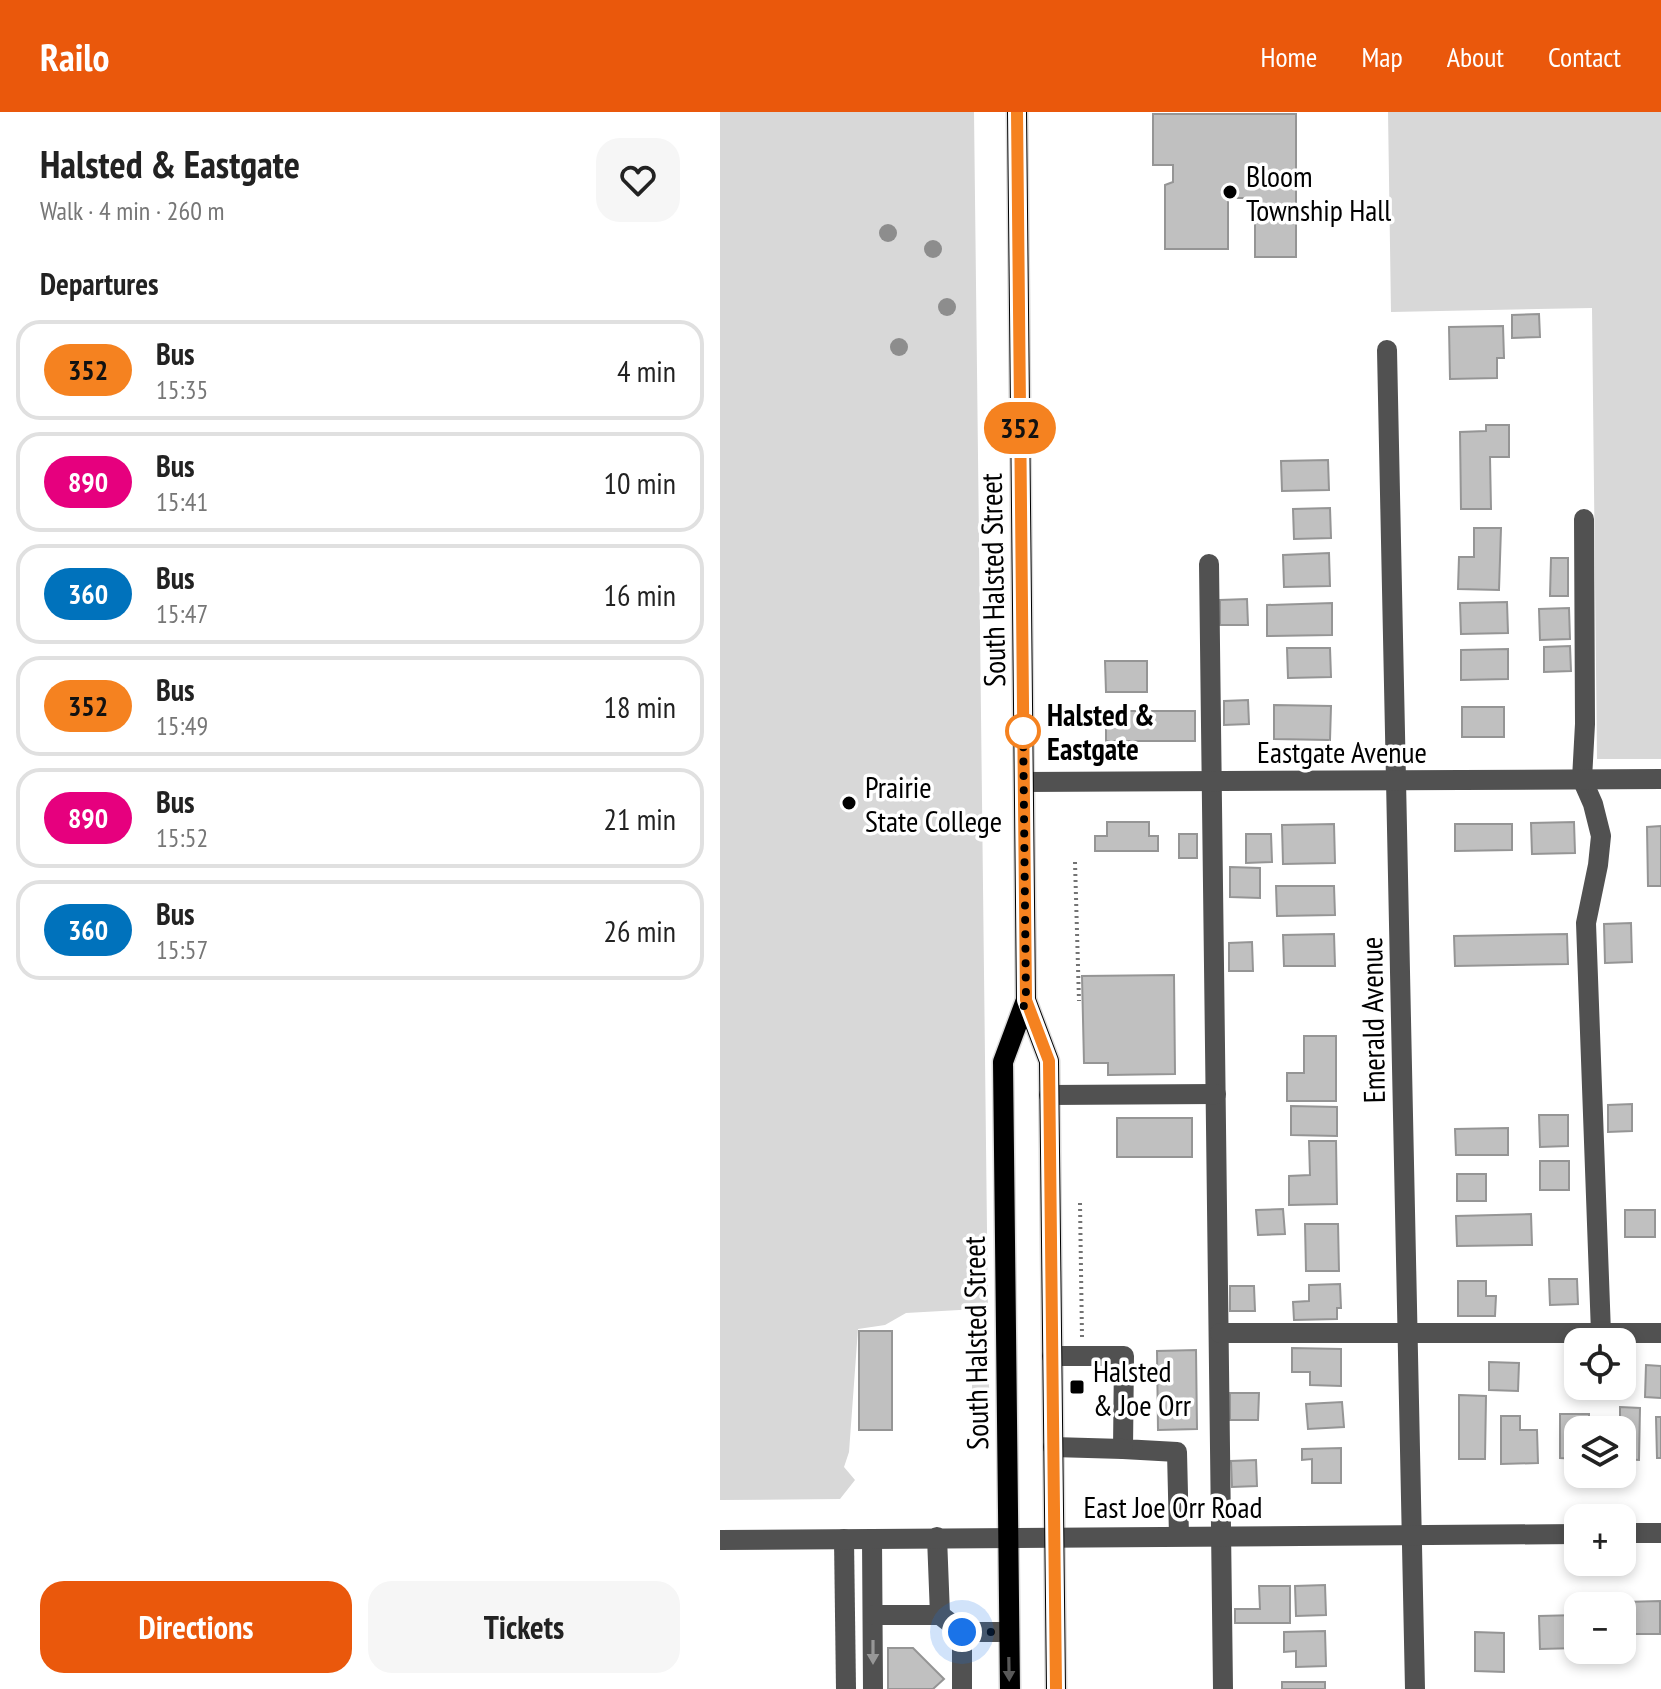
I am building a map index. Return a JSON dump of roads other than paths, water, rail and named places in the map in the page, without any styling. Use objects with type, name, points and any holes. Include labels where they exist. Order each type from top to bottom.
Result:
[{"type":"main road","name":"South Halsted Street","points":[[1017,112],[1026,1000],[1049,1061],[1056,1689]]},
{"type":"main road","name":"South Halsted Street","points":[[1010,1689],[1003,1062],[1026,1000]]},
{"type":"street","name":"Emerald Avenue","points":[[1387,350],[1415,1689]]},
{"type":"street","points":[[1584,519],[1585,724],[1582,779],[1593,804],[1601,836],[1586,923],[1601,1328]]},
{"type":"street","points":[[1209,564],[1223,1689]]},
{"type":"street","name":"Eastgate Avenue","points":[[1024,782],[1661,779]]},
{"type":"street","points":[[1049,1095],[1216,1094]]},
{"type":"street","points":[[1220,1333],[1564,1333]]},
{"type":"street","points":[[1636,1333],[1661,1333]]},
{"type":"street","points":[[1052,1356],[1124,1356],[1123,1449]]},
{"type":"street","points":[[1053,1447],[1177,1452],[1179,1536]]},
{"type":"street","points":[[1636,1533],[1661,1533]]},
{"type":"street","name":"East Joe Orr Road","points":[[720,1540],[1564,1534]]},
{"type":"street","points":[[937,1537],[940,1615]]},
{"type":"street","points":[[844,1539],[846,1689]]},
{"type":"street","points":[[872,1539],[873,1689]]},
{"type":"street","points":[[873,1615],[940,1615],[962,1632],[1009,1632]]},
{"type":"street","points":[[962,1632],[962,1689]]},
{"type":"place","name":"Bloom Township Hall","points":[[1230,192]]},
{"type":"place","name":"Halsted & Eastgate","points":[[1023,731]]},
{"type":"place","name":"Prairie State College","points":[[849,803]]},
{"type":"place","name":"Halsted & Joe Orr","points":[[1077,1387]]}]
